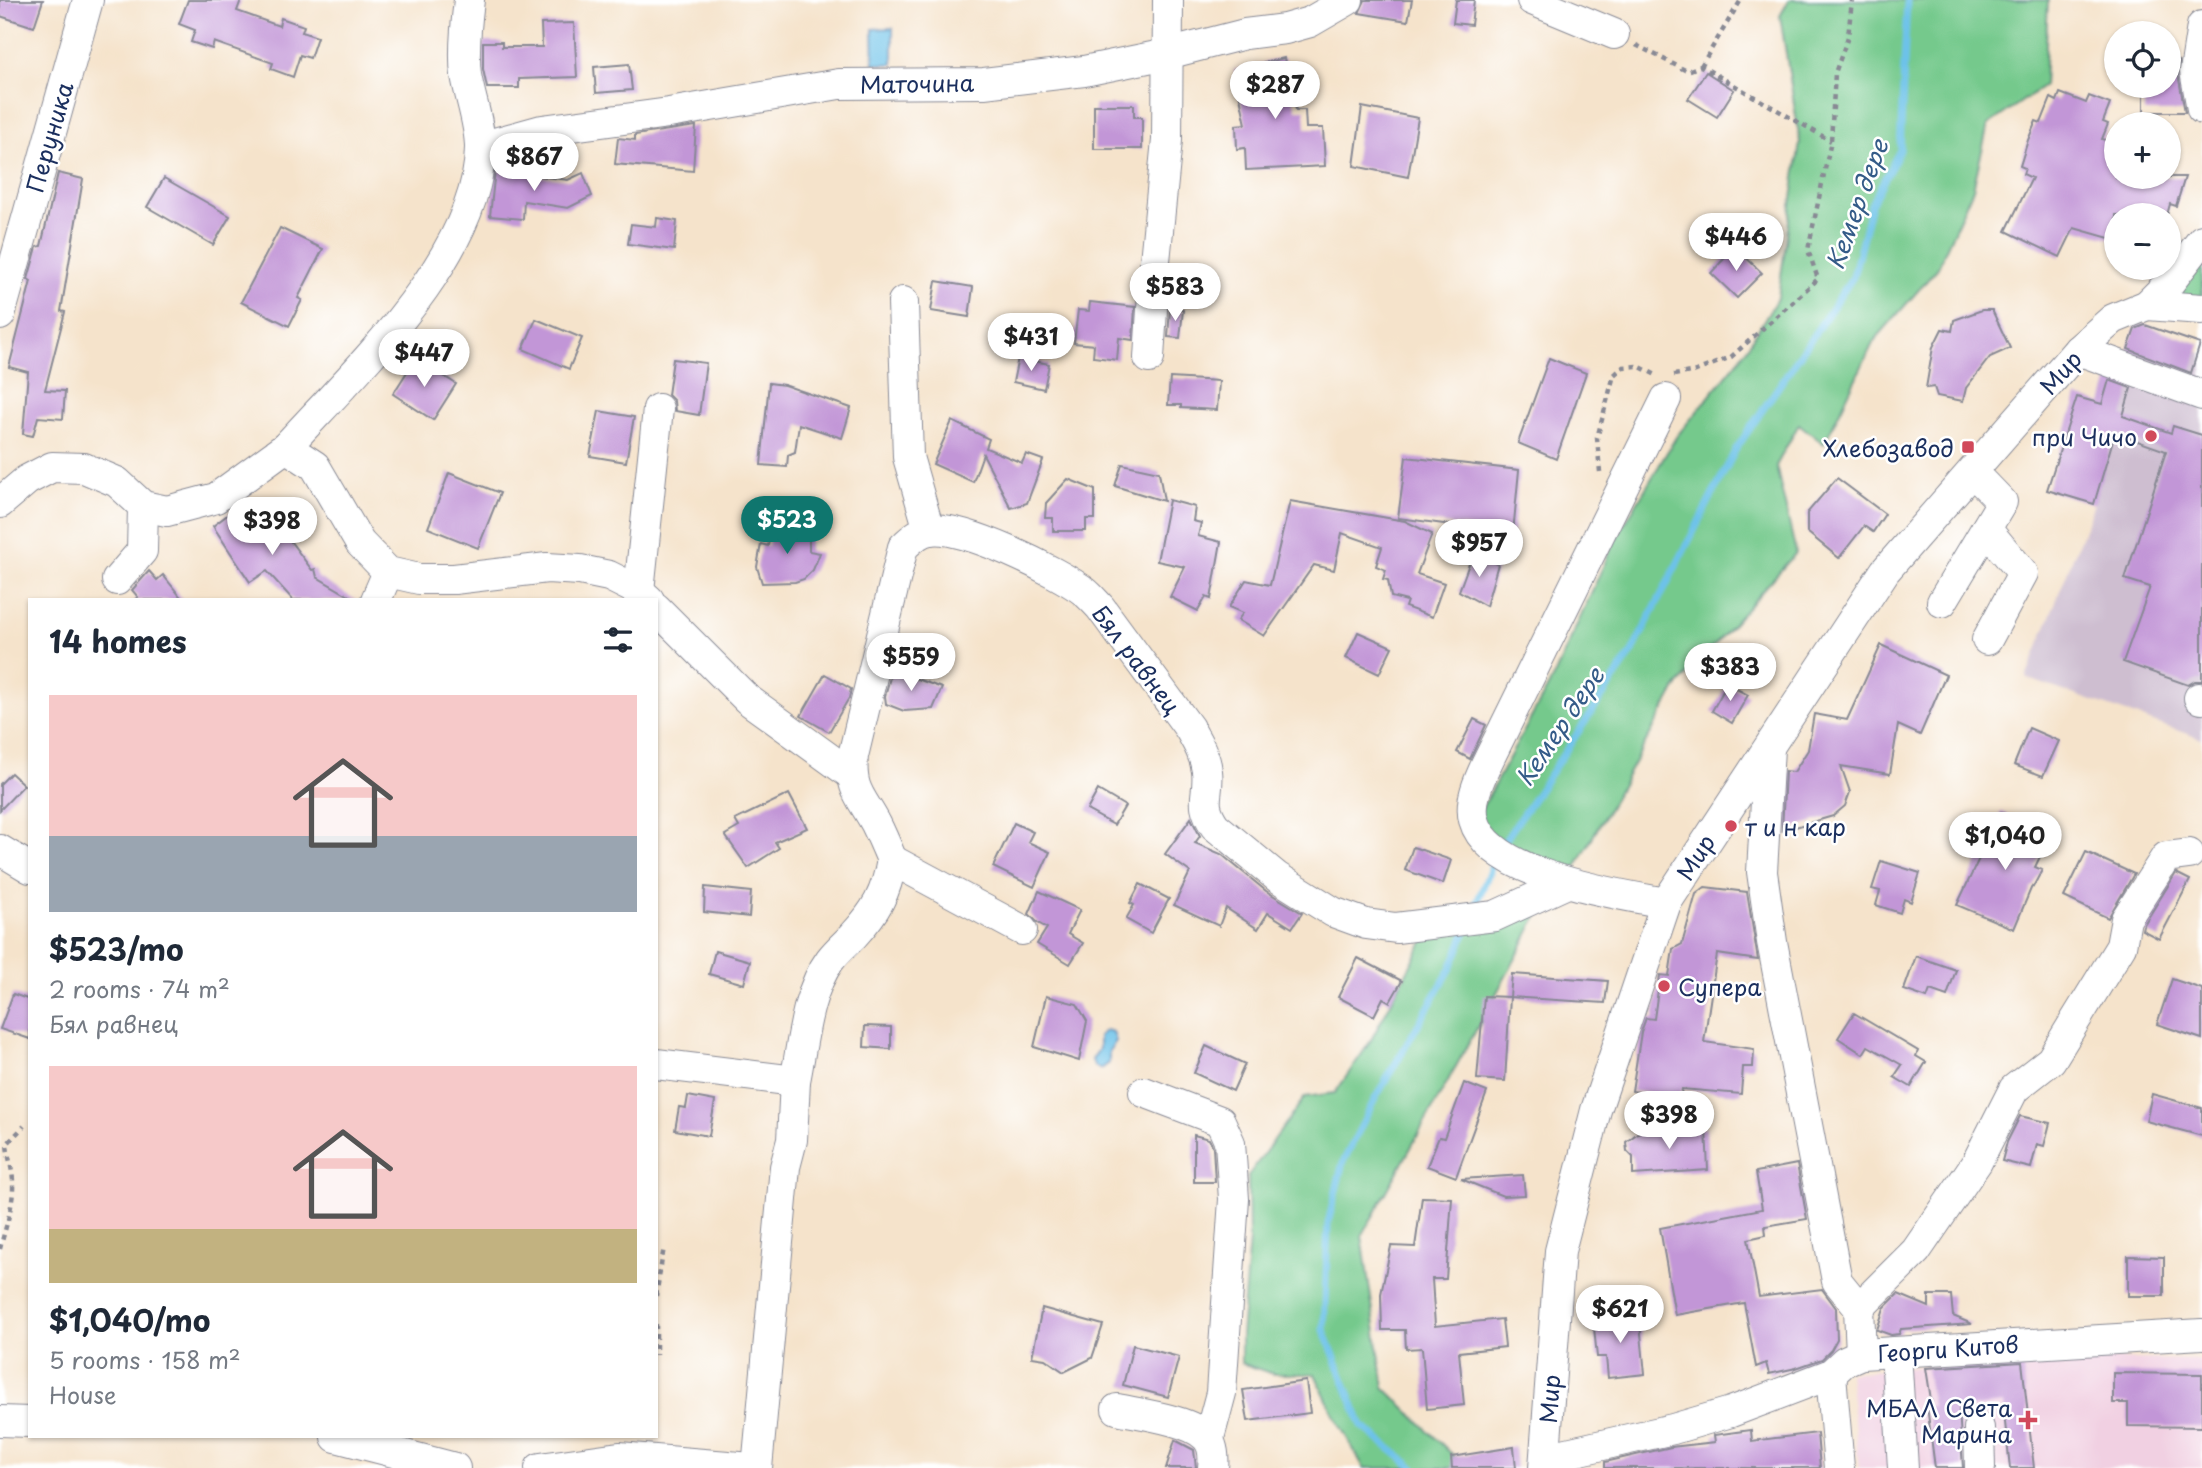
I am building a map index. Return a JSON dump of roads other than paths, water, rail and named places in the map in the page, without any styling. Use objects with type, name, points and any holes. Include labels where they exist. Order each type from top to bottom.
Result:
[{"type":"street","name":"Перуника","points":[[0,315],[88,0]]},
{"type":"street","points":[[0,503],[27,480],[52,467],[84,468],[117,482],[143,506],[167,511],[216,498],[286,447],[413,303],[461,227],[475,186],[480,147],[466,71],[469,0]]},
{"type":"street","points":[[1149,358],[1167,140],[1168,0]]},
{"type":"street","name":"Маточина","points":[[480,147],[542,131],[839,84],[984,83],[1084,71],[1167,54],[1244,34],[1310,22],[1348,0]]},
{"type":"street","points":[[1532,0],[1614,34]]},
{"type":"street","points":[[2202,26],[2195,71],[2202,109]]},
{"type":"street","name":"Мир","points":[[1544,1463],[1560,1251],[1596,1110],[1666,903],[1885,571],[2078,350],[2113,319],[2147,305],[2170,282],[2202,240]]},
{"type":"street","points":[[540,1468],[619,1457],[754,1468],[785,1167],[792,1140],[795,1081],[808,1014],[818,984],[830,961],[878,906],[888,884],[892,860],[875,822],[857,795],[852,775],[853,756],[873,664],[902,547],[915,536],[929,530],[908,457],[903,302]]},
{"type":"street","name":"Мир","points":[[2147,305],[2202,309]]},
{"type":"street","points":[[2078,350],[2202,395]]},
{"type":"street","points":[[1663,388],[1610,511],[1477,785],[1473,805],[1474,822],[1483,835],[1497,852],[1512,860],[1567,883],[1666,903]]},
{"type":"street","points":[[648,598],[658,409]]},
{"type":"street","points":[[286,447],[315,466],[360,543],[388,572],[419,579],[454,579],[547,568],[580,570],[609,576],[645,598]]},
{"type":"street","points":[[1942,602],[2002,502],[1973,472]]},
{"type":"street","points":[[117,580],[142,551],[143,506]]},
{"type":"street","points":[[1986,529],[2023,573],[1987,640]]},
{"type":"street","name":"Бял равнец","points":[[929,530],[952,530],[977,536],[1085,592],[1100,607],[1182,718],[1201,749],[1207,772],[1204,800],[1208,815],[1215,826],[1277,877],[1333,912],[1366,924],[1396,928],[1441,924],[1495,916],[1567,883]]},
{"type":"street","points":[[377,598],[388,572]]},
{"type":"street","points":[[658,610],[747,699],[852,775]]},
{"type":"street","points":[[1769,748],[1762,872],[1772,943],[1837,1281],[1859,1308],[1861,1354]]},
{"type":"street","points":[[0,850],[28,867]]},
{"type":"street","points":[[1859,1308],[1916,1251],[1977,1161],[2014,1088],[2051,1060],[2121,946],[2126,919],[2166,857],[2189,854]]},
{"type":"street","points":[[892,860],[1022,930]]},
{"type":"street","points":[[658,1064],[795,1081]]},
{"type":"street","points":[[1144,1092],[1211,1110],[1220,1121],[1230,1143],[1234,1199],[1221,1393],[1209,1438],[1214,1456],[1213,1468]]},
{"type":"street","name":"Георги Китов","points":[[1544,1463],[1742,1408],[1831,1374],[1845,1361],[1861,1354],[2202,1335]]},
{"type":"street","points":[[1896,1352],[1903,1468]]},
{"type":"street","points":[[1831,1374],[1839,1468]]},
{"type":"street","points":[[1117,1409],[1195,1427],[1209,1438]]},
{"type":"street","points":[[0,1422],[28,1422]]},
{"type":"street","points":[[1979,1428],[1980,1468]]},
{"type":"street","points":[[340,1438],[455,1468]]},
{"type":"water","points":[[893,28],[893,64],[874,64],[873,29]]},
{"type":"water","points":[[1106,1030],[1113,1032],[1116,1041],[1109,1051],[1109,1063],[1101,1069],[1094,1066],[1092,1060],[1099,1049],[1099,1036]]},
{"type":"waterway","name":"Кемер дере","points":[[1502,845],[1631,654],[1736,449],[1853,277],[1871,204],[1900,150],[1907,0]]},
{"type":"waterway","name":"Кемер дере","points":[[1473,912],[1495,858]]},
{"type":"waterway","name":"Кемер дере","points":[[1414,1468],[1362,1426],[1324,1330],[1328,1223],[1343,1162],[1375,1099],[1451,968],[1468,926]]},
{"type":"place","name":"при Чичо","points":[[2151,436]]},
{"type":"place","name":"Хлебозавод","points":[[1968,447]]},
{"type":"place","name":"т и н кар","points":[[1731,826]]},
{"type":"place","name":"Супера","points":[[1664,986]]},
{"type":"place","name":"МБАЛ Света Марина","points":[[2028,1420]]}]
